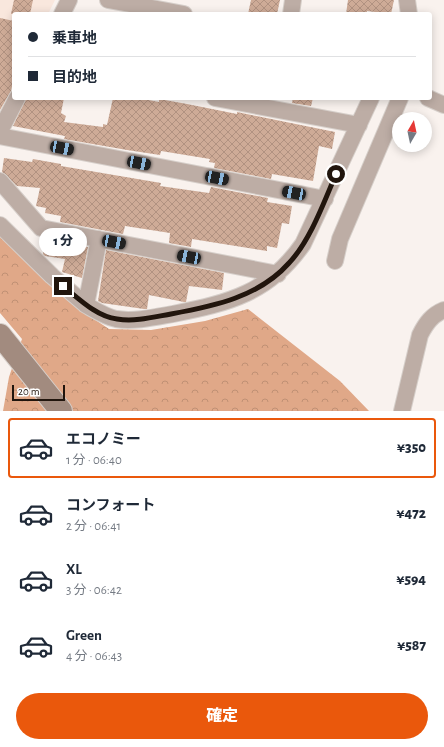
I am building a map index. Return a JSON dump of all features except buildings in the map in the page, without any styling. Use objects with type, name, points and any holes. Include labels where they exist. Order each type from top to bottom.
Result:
[{"type":"street","points":[[63,12],[69,0]]},
{"type":"street","points":[[108,0],[173,12]]},
{"type":"street","points":[[291,12],[293,0]]},
{"type":"street","points":[[406,0],[409,12]]},
{"type":"street","points":[[0,131],[16,100]]},
{"type":"street","points":[[226,100],[359,125]]},
{"type":"street","points":[[0,225],[52,276],[86,305],[116,319],[155,317],[212,307],[255,289],[278,274],[290,262],[303,244],[370,100]]},
{"type":"street","points":[[335,261],[340,239],[399,100]]},
{"type":"street","points":[[432,100],[444,105]]},
{"type":"street","points":[[0,136],[325,199]]},
{"type":"street","points":[[0,181],[41,228],[278,274]]},
{"type":"street","points":[[86,305],[99,239]]},
{"type":"street","points":[[402,411],[420,335],[426,324],[435,314],[444,310]]},
{"type":"street","points":[[0,335],[60,411]]},
{"type":"shaded area","points":[[0,0],[55,0],[49,12],[12,12],[12,81],[0,104]]},
{"type":"green space","points":[[0,233],[41,277],[79,309],[109,329],[151,330],[205,321],[248,309],[340,381],[369,411],[3,411],[9,377],[22,339],[0,313]]},
{"type":"route","points":[[63,286],[86,305],[102,314],[116,319],[155,317],[212,307],[234,299],[255,289],[278,274],[290,262],[303,244],[336,174]]}]
